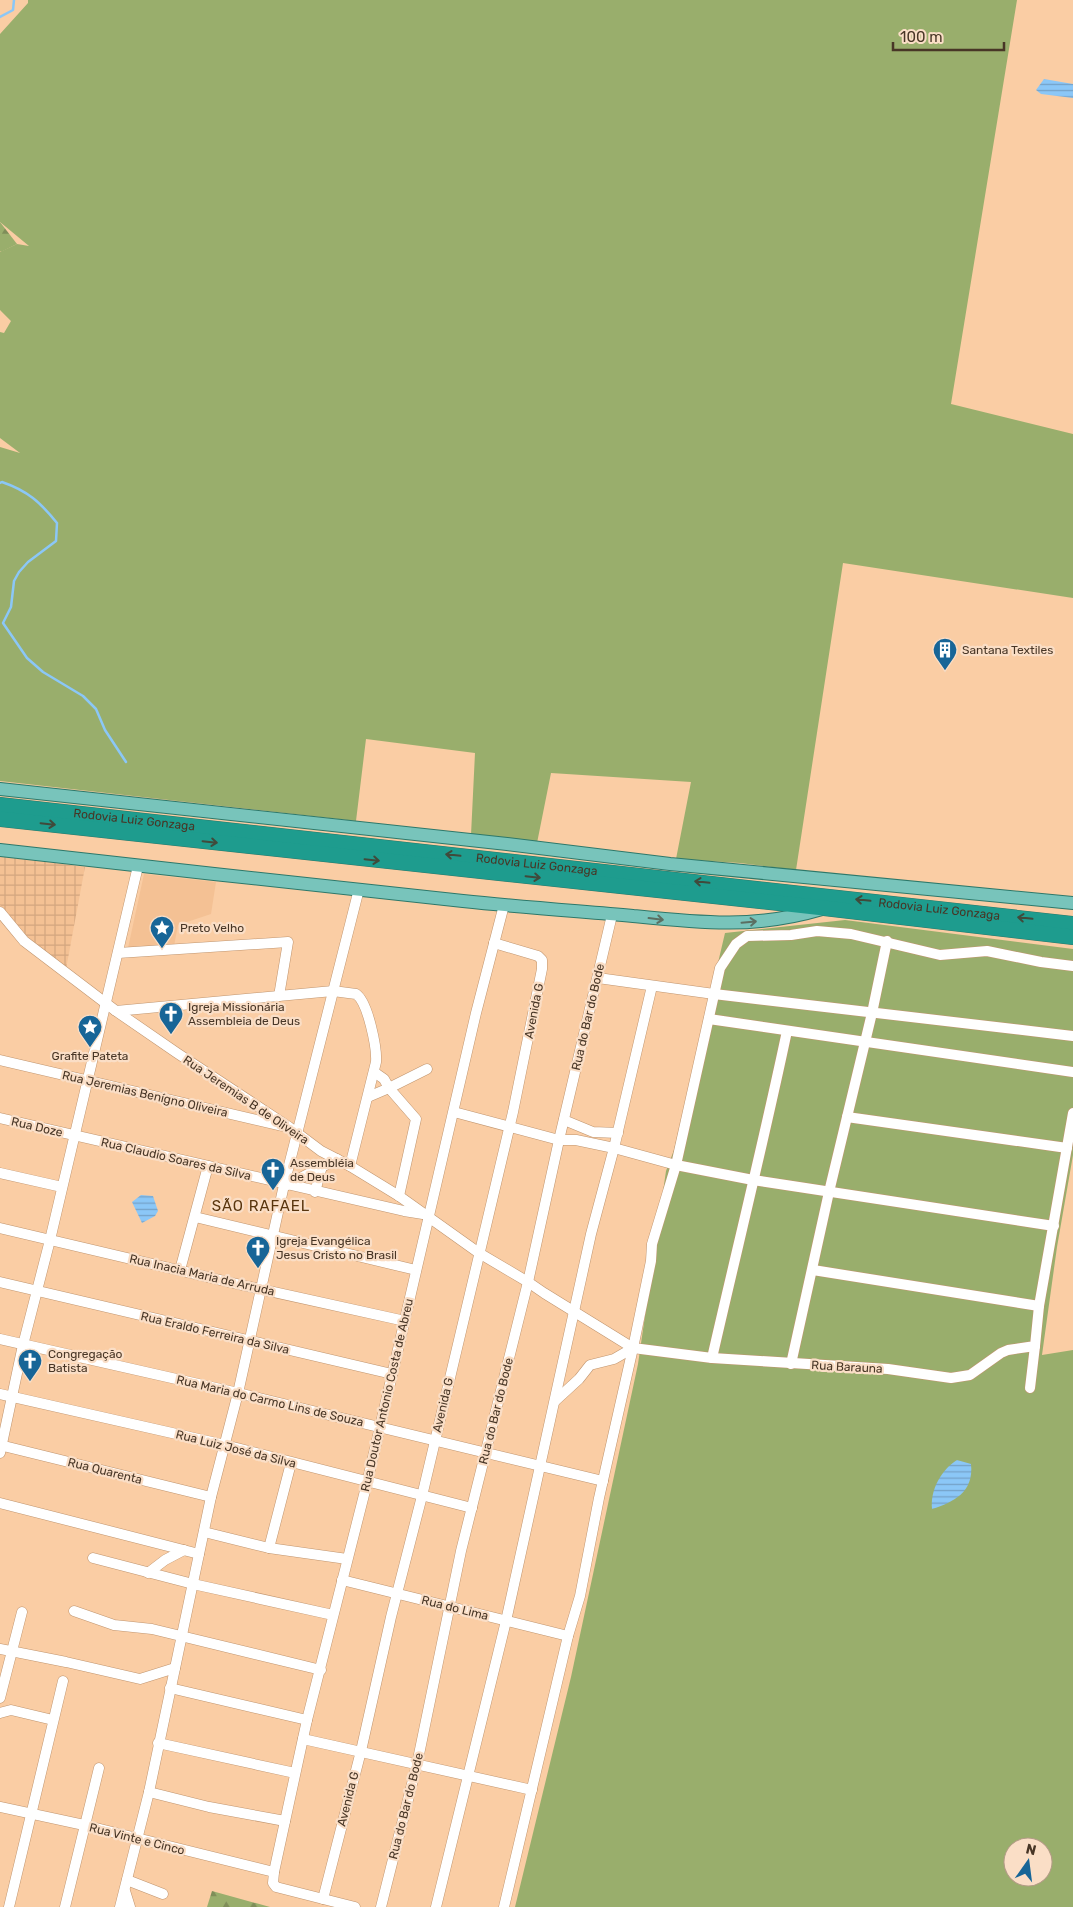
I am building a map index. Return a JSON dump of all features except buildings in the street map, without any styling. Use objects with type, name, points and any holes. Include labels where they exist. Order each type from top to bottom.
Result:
[{"type":"highway","name":"Rodovia Luiz Gonzaga","points":[[0,805],[1073,924]]},
{"type":"highway","name":"Rodovia Luiz Gonzaga","points":[[0,819],[824,908],[1073,937]]},
{"type":"main road","points":[[0,789],[498,843],[670,864],[1073,903]]},
{"type":"main road","points":[[0,850],[504,905],[700,923],[741,923],[795,917],[824,908]]},
{"type":"street","points":[[0,1448],[138,866]]},
{"type":"street","points":[[120,1907],[149,1792],[211,1498],[238,1393],[285,1185],[293,1130],[333,991],[359,889]]},
{"type":"street","name":"Rua Doutor Antonio Costa de Abreu","points":[[323,1899],[274,1885],[274,1872],[307,1720],[381,1427],[427,1215],[504,905]]},
{"type":"street","name":"Rua Jeremias B de Oliveira","points":[[0,912],[24,941],[116,1011],[293,1130],[321,1151],[399,1196],[479,1253],[633,1348]]},
{"type":"street","name":"Rua do Bar do Bode","points":[[381,1907],[417,1764],[472,1508],[528,1282],[612,915]]},
{"type":"street","points":[[504,1907],[568,1636],[580,1596],[651,1261],[652,1244],[676,1165],[720,968],[736,944],[747,936],[792,935],[817,931],[851,934],[940,955],[987,951],[1041,962],[1073,966]]},
{"type":"street","points":[[791,1364],[829,1192],[872,1012],[886,941]]},
{"type":"street","points":[[118,953],[288,942],[279,996]]},
{"type":"street","name":"Avenida G","points":[[323,1899],[422,1496],[532,1024],[542,964],[538,956],[494,943]]},
{"type":"street","points":[[598,978],[714,994],[1073,1036]]},
{"type":"street","points":[[436,1907],[506,1621],[591,1234],[618,1133],[652,986]]},
{"type":"street","points":[[116,1011],[333,991],[351,992],[361,997],[376,1046],[376,1062],[350,1166]]},
{"type":"street","points":[[710,1019],[1073,1072]]},
{"type":"street","points":[[712,1358],[752,1180],[771,1109],[787,1031]]},
{"type":"street","name":"Rua Jeremias Benígno Oliveira","points":[[0,1060],[293,1130]]},
{"type":"street","points":[[368,1097],[427,1069]]},
{"type":"street","points":[[374,1072],[384,1079],[389,1088],[416,1119],[399,1196]]},
{"type":"street","points":[[454,1112],[559,1140],[570,1139],[614,1148],[676,1165],[752,1180],[1054,1226]]},
{"type":"street","points":[[1030,1388],[1039,1306],[1073,1113]]},
{"type":"street","points":[[847,1117],[1067,1148]]},
{"type":"street","name":"Rua Doze","points":[[0,1118],[74,1135]]},
{"type":"street","points":[[564,1120],[593,1132],[618,1133]]},
{"type":"street","name":"Rua Claudio Soares da Silva","points":[[74,1135],[315,1192],[427,1215]]},
{"type":"street","points":[[285,1185],[336,1159]]},
{"type":"street","points":[[180,1270],[208,1166]]},
{"type":"street","points":[[315,1192],[322,1166]]},
{"type":"street","points":[[0,1173],[62,1187]]},
{"type":"street","points":[[195,1217],[416,1270]]},
{"type":"street","name":"Rua Inacia Maria de Arruda","points":[[0,1228],[405,1321]]},
{"type":"street","points":[[813,1270],[1039,1306]]},
{"type":"street","name":"Rua Eraldo Ferreira da Silva","points":[[0,1282],[392,1374]]},
{"type":"street","name":"Rua Maria do Carmo Lins de Souza","points":[[0,1339],[238,1393],[603,1481]]},
{"type":"street","name":"Rua Barauna","points":[[633,1348],[712,1358],[888,1369],[951,1378],[970,1375],[1008,1350],[1034,1346]]},
{"type":"street","points":[[555,1400],[579,1379],[590,1365],[614,1359],[633,1348]]},
{"type":"street","name":"Rua Luiz José da Silva","points":[[0,1394],[225,1445],[472,1508]]},
{"type":"street","name":"Rua Quarenta","points":[[0,1448],[211,1498]]},
{"type":"street","points":[[269,1548],[291,1462]]},
{"type":"street","points":[[0,1502],[199,1554]]},
{"type":"street","points":[[204,1532],[269,1548],[347,1559]]},
{"type":"street","points":[[148,1573],[165,1560],[184,1550]]},
{"type":"street","points":[[93,1558],[193,1584],[333,1615]]},
{"type":"street","name":"Rua do Lima","points":[[342,1580],[568,1636]]},
{"type":"street","points":[[74,1610],[114,1625],[152,1629],[182,1635],[320,1670]]},
{"type":"street","points":[[0,1698],[22,1612]]},
{"type":"street","points":[[0,1650],[66,1662],[140,1679],[175,1668]]},
{"type":"street","points":[[9,1907],[63,1681]]},
{"type":"street","points":[[170,1688],[307,1720]]},
{"type":"street","points":[[0,1713],[11,1710],[53,1720]]},
{"type":"street","points":[[303,1739],[532,1790]]},
{"type":"street","points":[[158,1743],[296,1773]]},
{"type":"street","points":[[65,1907],[84,1825],[100,1768]]},
{"type":"street","points":[[149,1792],[209,1807],[285,1822]]},
{"type":"street","name":"Rua Vinte e Cinco","points":[[0,1806],[274,1872]]},
{"type":"street","points":[[126,1885],[163,1894]]},
{"type":"street","points":[[126,1885],[130,1907]]},
{"type":"street","points":[[323,1899],[355,1907]]},
{"type":"shaded area","points":[[0,856],[85,867],[66,969],[17,928],[0,905]]},
{"type":"shaded area","points":[[144,874],[216,882],[211,914],[178,925],[174,946],[128,948]]},
{"type":"green space","points":[[28,0],[1017,0],[951,404],[1073,434],[1073,598],[843,563],[796,870],[740,863],[676,859],[691,782],[551,773],[537,843],[471,835],[475,753],[366,739],[356,821],[0,781],[0,447],[20,453],[0,438],[0,332],[4,333],[11,321],[0,310],[0,252],[17,244],[29,246],[0,222],[0,34],[28,3]]},
{"type":"green space","points":[[0,222],[17,244],[1,252],[0,251]]},
{"type":"green space","points":[[845,920],[1073,949],[1073,1155],[1057,1247],[1042,1355],[1073,1350],[1073,1907],[515,1907],[571,1677],[638,1364],[666,1171],[674,1150],[725,933]]},
{"type":"green space","points":[[212,1891],[270,1907],[207,1907]]},
{"type":"water","points":[[1044,79],[1073,84],[1073,98],[1041,94],[1036,90]]},
{"type":"water","points":[[141,1195],[153,1196],[158,1211],[155,1216],[142,1223],[132,1202]]},
{"type":"water","points":[[957,1460],[971,1464],[971,1474],[966,1489],[955,1499],[932,1509],[933,1495],[938,1481],[946,1469]]},
{"type":"waterway","points":[[0,17],[13,10],[14,0]]},
{"type":"waterway","points":[[0,483],[11,485],[26,493],[39,503],[57,523],[56,541],[28,562],[14,581],[11,607],[3,623],[27,658],[43,672],[83,696],[96,709],[105,730],[126,762]]},
{"type":"place","name":"Santana Textiles","points":[[945,671]]},
{"type":"place","name":"Preto Velho","points":[[162,949]]},
{"type":"place","name":"Igreja Missionária Assembleia de Deus","points":[[171,1035]]},
{"type":"place","name":"Grafite Pateta","points":[[90,1048]]},
{"type":"place","name":"Assembléia de Deus","points":[[273,1191]]},
{"type":"place","name":"Igreja Evangélica Jesus Cristo no Brasil","points":[[258,1269]]},
{"type":"place","name":"Congregação Batista","points":[[30,1382]]},
{"type":"district","name":"SÃO RAFAEL","points":[[261,1206]]}]
